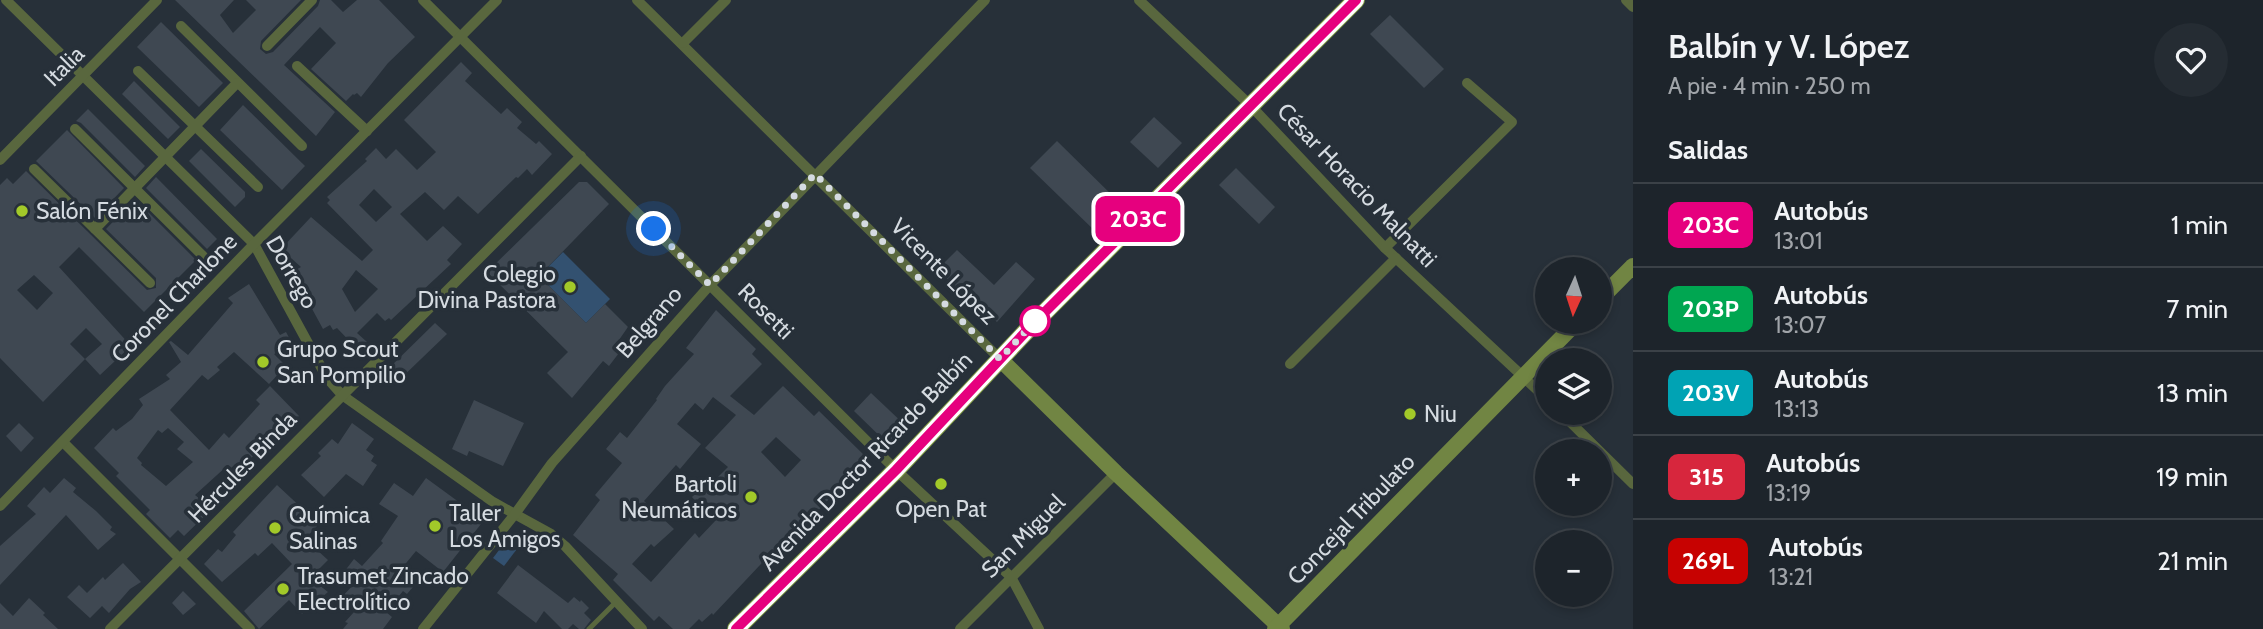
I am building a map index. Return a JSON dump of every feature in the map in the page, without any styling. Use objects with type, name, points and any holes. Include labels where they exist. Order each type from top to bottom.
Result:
[{"type":"main road","name":"Avenida Doctor Ricardo Balbín","points":[[736,629],[896,470],[1000,359],[1356,0]]},
{"type":"street","name":"Dorrego","points":[[6,0],[254,244],[327,378],[342,395],[493,502],[551,534],[642,629]]},
{"type":"street","name":"Italia","points":[[0,160],[157,0]]},
{"type":"street","points":[[267,46],[312,0]]},
{"type":"street","name":"Rosetti","points":[[423,0],[896,470],[1011,578],[1039,629]]},
{"type":"street","name":"Coronel Charlone","points":[[0,506],[254,244],[497,0]]},
{"type":"street","name":"Vicente López","points":[[637,0],[1116,473],[1278,628]]},
{"type":"street","points":[[683,43],[726,0]]},
{"type":"street","name":"Belgrano","points":[[423,629],[552,463],[710,285],[985,0]]},
{"type":"street","name":"César Horacio Malnatti","points":[[1139,0],[1251,106],[1395,258],[1535,387]]},
{"type":"street","points":[[1626,0],[1633,6]]},
{"type":"street","points":[[181,26],[302,146]]},
{"type":"street","points":[[297,66],[367,131]]},
{"type":"street","points":[[138,71],[258,187]]},
{"type":"street","points":[[95,229],[237,83]]},
{"type":"street","points":[[1385,248],[1512,122],[1468,83]]},
{"type":"street","points":[[75,129],[203,256]]},
{"type":"street","name":"Hércules Binda","points":[[110,629],[582,156]]},
{"type":"street","points":[[34,169],[150,283]]},
{"type":"street","points":[[1290,364],[1395,258]]},
{"type":"street","points":[[1612,287],[1633,266]]},
{"type":"street","name":"Concejal Tribulato","points":[[1278,628],[1565,334]]},
{"type":"street","points":[[1573,425],[1633,484]]},
{"type":"street","points":[[64,443],[250,629]]},
{"type":"street","name":"San Miguel","points":[[960,629],[1116,473]]},
{"type":"lane","points":[[589,629],[617,601]]},
{"type":"shaded area","points":[[563,252],[610,299],[586,323],[539,276]]},
{"type":"shaded area","points":[[509,537],[520,545],[504,566],[493,558]]},
{"type":"building","points":[[175,0],[234,0],[220,15],[233,33],[256,10],[246,0],[301,0],[261,41],[260,49],[266,54],[273,52],[318,6],[320,0],[331,0],[343,12],[357,0],[379,0],[415,37],[388,63],[361,97],[357,93],[353,94],[346,101],[311,69],[336,43],[320,27],[284,65],[335,112],[316,136]]},
{"type":"building","points":[[1390,15],[1444,69],[1424,88],[1370,34]]},
{"type":"building","points":[[161,22],[223,83],[199,107],[137,47]]},
{"type":"building","points":[[461,62],[472,73],[465,81],[501,114],[507,108],[522,122],[517,128],[536,144],[539,141],[552,154],[532,175],[527,169],[516,177],[478,214],[458,196],[444,210],[425,192],[400,214],[427,241],[443,226],[462,244],[447,260],[451,264],[391,320],[389,318],[385,321],[377,313],[357,333],[367,342],[359,351],[337,328],[333,330],[330,325],[323,329],[292,272],[301,267],[281,249],[311,217],[362,261],[373,250],[327,203],[330,200],[327,197],[367,161],[365,159],[376,148],[386,159],[396,149],[417,170],[436,152],[404,120]],"holes":[[[374,189],[392,207],[376,222],[359,205]],[[356,270],[378,289],[355,312],[342,289]]]},
{"type":"building","points":[[134,81],[180,127],[168,139],[122,94]]},
{"type":"building","points":[[243,105],[305,166],[282,190],[220,130]]},
{"type":"building","points":[[88,109],[145,166],[135,177],[76,121]]},
{"type":"building","points":[[1154,117],[1182,143],[1158,168],[1130,142]]},
{"type":"building","points":[[67,130],[124,188],[95,218],[36,161]]},
{"type":"building","points":[[1057,141],[1122,205],[1096,232],[1030,168]]},
{"type":"building","points":[[201,149],[245,192],[245,197],[235,207],[189,161]]},
{"type":"building","points":[[1236,168],[1275,207],[1259,224],[1219,185]]},
{"type":"building","points":[[26,171],[147,290],[156,288],[156,278],[106,229],[135,199],[196,260],[144,312],[79,247],[59,267],[131,346],[100,375],[85,359],[43,402],[0,358],[0,185],[7,178],[13,184]],"holes":[[[34,275],[53,293],[37,310],[17,290]],[[86,328],[102,344],[85,359],[70,344]]]},
{"type":"building","points":[[156,177],[217,239],[207,249],[146,188]]},
{"type":"building","points":[[579,182],[587,182],[609,204],[539,276],[586,323],[605,304],[628,327],[614,347],[619,353],[609,366],[603,361],[572,398],[547,373],[568,352],[487,272]]},
{"type":"building","points":[[957,250],[994,285],[1016,262],[1035,279],[997,322],[937,270]]},
{"type":"building","points":[[249,284],[280,335],[286,332],[293,345],[274,354],[286,366],[269,384],[234,352],[217,367],[220,370],[208,380],[202,375],[170,410],[209,450],[224,433],[229,438],[260,404],[256,400],[270,386],[299,416],[251,458],[254,461],[246,472],[237,463],[231,468],[228,465],[195,495],[212,509],[184,536],[178,530],[170,538],[146,514],[150,510],[116,476],[119,473],[94,448],[113,428],[116,431],[132,419],[143,405],[139,399],[170,379],[166,375],[181,362],[169,342],[188,355],[233,303],[228,298]],"holes":[[[168,428],[184,442],[177,449],[193,462],[166,486],[141,465],[137,458],[158,430],[162,433]]]},
{"type":"building","points":[[716,310],[756,349],[752,354],[762,364],[730,396],[754,415],[783,386],[814,416],[819,411],[865,456],[864,463],[780,550],[777,547],[713,615],[712,613],[702,622],[699,619],[689,629],[673,629],[659,616],[654,621],[613,580],[618,574],[573,535],[600,500],[595,495],[622,463],[606,449],[620,432],[627,438],[665,386],[694,354],[686,348]],"holes":[[[713,397],[736,415],[705,448],[728,467],[705,490],[702,487],[692,497],[699,505],[705,500],[715,510],[711,515],[716,520],[699,538],[695,533],[651,582],[632,564],[651,544],[654,547],[674,529],[644,501],[676,465],[680,469],[701,444],[677,424],[695,403],[703,410]],[[776,437],[801,460],[785,477],[761,452]]]},
{"type":"building","points":[[435,323],[447,334],[395,384],[384,373]]},
{"type":"building","points":[[871,393],[906,426],[888,444],[854,411]]},
{"type":"building","points":[[474,400],[524,423],[503,466],[469,451],[467,456],[452,449]]},
{"type":"building","points":[[19,423],[34,438],[21,452],[6,436]]},
{"type":"building","points":[[352,423],[374,439],[366,450],[374,456],[371,461],[377,465],[363,486],[346,474],[324,497],[301,475],[321,456],[318,453],[332,439],[338,444]]},
{"type":"building","points":[[64,478],[76,488],[73,492],[96,511],[116,534],[98,550],[66,515],[0,585],[0,546],[36,514],[27,506],[44,487],[50,493]]},
{"type":"building","points":[[426,478],[478,516],[481,524],[443,572],[416,551],[402,568],[418,581],[407,594],[403,591],[386,612],[392,617],[383,629],[343,629],[348,623],[345,622],[354,612],[339,600],[356,582],[344,572],[354,559],[362,566],[383,543],[381,541],[398,516],[379,504],[394,483],[413,496]]},
{"type":"building","points":[[277,485],[319,524],[305,539],[328,560],[310,578],[328,592],[302,614],[289,600],[259,629],[244,611],[292,564],[272,543],[258,556],[255,553],[222,582],[204,564],[218,549],[222,552],[236,535],[233,532]]},
{"type":"building","points":[[123,563],[141,582],[130,589],[109,613],[102,606],[90,618],[67,597],[79,585],[87,593]]},
{"type":"building","points":[[518,565],[568,603],[574,597],[580,602],[581,600],[589,608],[584,613],[591,620],[584,629],[573,624],[568,629],[562,629],[544,611],[536,623],[497,593]]},
{"type":"building","points":[[183,591],[196,604],[183,615],[172,603]]},
{"type":"building","points":[[29,598],[58,629],[0,629],[0,603],[13,616]]},
{"type":"bus line","name":"203C","points":[[736,629],[896,470],[1034,323],[1356,0]]},
{"type":"place","name":"Salón Fénix","points":[[22,211]]},
{"type":"place","name":"Colegio Divina Pastora","points":[[570,287]]},
{"type":"place","name":"Grupo Scout San Pompilio","points":[[263,362]]},
{"type":"place","name":"Niu","points":[[1410,414]]},
{"type":"place","name":"Open Pat","points":[[941,484]]},
{"type":"place","name":"Bartoli Neumáticos","points":[[751,497]]},
{"type":"place","name":"Taller Los Amigos","points":[[435,526]]},
{"type":"place","name":"Química Salinas","points":[[275,528]]},
{"type":"place","name":"Trasumet Zincado Electrolítico","points":[[283,589]]},
{"type":"route","points":[[654,229],[710,285],[815,174],[1000,359],[1035,321]]}]
